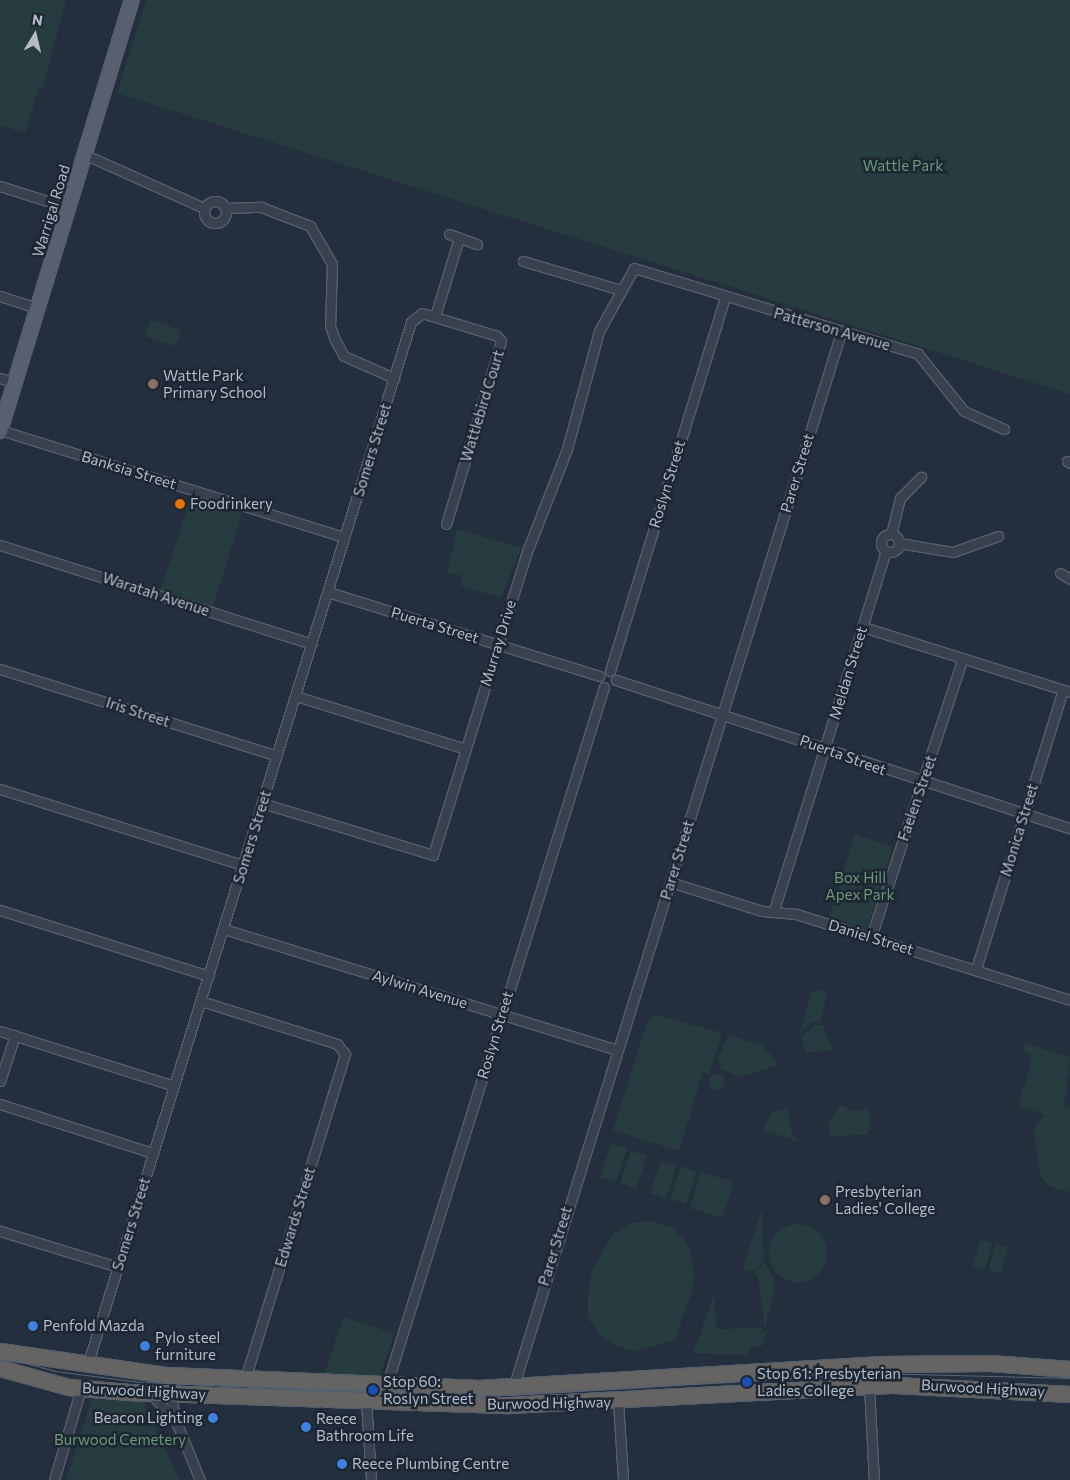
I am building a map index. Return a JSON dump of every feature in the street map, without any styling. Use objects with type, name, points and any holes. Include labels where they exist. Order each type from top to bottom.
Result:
[{"type":"highway","name":"Burwood Highway","points":[[0,1351],[87,1366],[136,1372],[245,1379],[513,1388],[579,1382],[882,1364],[990,1363],[1070,1369]]},
{"type":"highway","points":[[81,1388],[87,1366]]},
{"type":"highway","name":"Burwood Highway","points":[[0,1368],[81,1388],[150,1394],[240,1395],[508,1405],[618,1402],[869,1386],[962,1386],[1070,1394]]},
{"type":"highway","points":[[136,1372],[161,1383],[170,1394]]},
{"type":"highway","points":[[240,1395],[245,1379]]},
{"type":"highway","points":[[579,1382],[611,1389],[618,1402]]},
{"type":"highway","points":[[508,1405],[513,1388]]},
{"type":"main road","name":"Warrigal Road","points":[[0,431],[132,0]]},
{"type":"street","points":[[86,155],[204,208]]},
{"type":"street","points":[[0,186],[69,208]]},
{"type":"street","points":[[204,208],[215,200],[226,208],[261,207],[310,226],[332,264],[330,326],[344,356],[394,378]]},
{"type":"street","points":[[204,208],[206,219],[216,223],[225,218],[226,208]]},
{"type":"street","points":[[449,234],[477,244]]},
{"type":"street","points":[[435,316],[459,238]]},
{"type":"street","points":[[524,261],[622,290]]},
{"type":"street","name":"Murray Drive","points":[[262,803],[432,855],[498,645],[567,449],[599,331],[634,268]]},
{"type":"street","name":"Patterson Avenue","points":[[634,268],[918,354],[964,411],[1004,429]]},
{"type":"street","points":[[0,296],[38,308]]},
{"type":"street","name":"Roslyn Street","points":[[610,670],[725,297]]},
{"type":"street","name":"Somers Street","points":[[87,1366],[394,378],[412,322],[422,312]]},
{"type":"street","name":"Wattlebird Court","points":[[422,312],[497,336],[501,350],[446,524]]},
{"type":"street","name":"Parer Street","points":[[513,1388],[841,332]]},
{"type":"street","points":[[0,378],[15,383]]},
{"type":"street","name":"Banksia Street","points":[[0,431],[344,537]]},
{"type":"street","points":[[921,477],[900,498],[891,534],[900,543],[953,552],[998,536]]},
{"type":"street","name":"Meldan Street","points":[[774,910],[886,552],[881,540],[891,534]]},
{"type":"street","points":[[886,552],[895,551],[900,543]]},
{"type":"street","name":"Waratah Avenue","points":[[0,545],[312,644]]},
{"type":"street","points":[[1060,573],[1070,579]]},
{"type":"street","name":"Puerta Street","points":[[328,592],[599,676]]},
{"type":"street","points":[[863,627],[1066,691]]},
{"type":"street","name":"Faelen Street","points":[[871,937],[962,658]]},
{"type":"street","name":"Iris Street","points":[[0,669],[277,756]]},
{"type":"street","points":[[610,670],[616,680],[604,687],[599,676],[610,670]]},
{"type":"street","name":"Puerta Street","points":[[616,680],[922,782],[1070,828]]},
{"type":"street","name":"Roslyn Street","points":[[387,1384],[604,687]]},
{"type":"street","name":"Monica Street","points":[[976,969],[1024,814],[1066,691]]},
{"type":"street","points":[[296,696],[466,749]]},
{"type":"street","points":[[0,789],[243,865]]},
{"type":"street","name":"Daniel Street","points":[[670,882],[762,911],[774,910],[871,937],[1070,1000]]},
{"type":"street","points":[[0,910],[208,976]]},
{"type":"street","name":"Aylwin Avenue","points":[[224,929],[617,1050]]},
{"type":"street","name":"Edwards Street","points":[[201,1001],[337,1044],[345,1054],[245,1379]]},
{"type":"street","points":[[0,1031],[174,1086]]},
{"type":"street","points":[[0,1081],[14,1035]]},
{"type":"street","points":[[0,1104],[153,1153]]},
{"type":"street","points":[[0,1231],[118,1267]]},
{"type":"street","points":[[869,1386],[874,1480]]},
{"type":"street","points":[[54,1480],[81,1388]]},
{"type":"street","points":[[150,1394],[159,1399],[177,1424]]},
{"type":"street","points":[[170,1394],[177,1424],[200,1480]]},
{"type":"street","points":[[366,1400],[371,1480]]},
{"type":"street","points":[[618,1402],[623,1480]]},
{"type":"green space","points":[[0,0],[66,0],[43,88],[39,87],[25,133],[0,125]]},
{"type":"green space","name":"Wattle Park","points":[[146,0],[1070,0],[1070,394],[117,93]]},
{"type":"green space","points":[[150,320],[181,330],[175,346],[145,336]]},
{"type":"green space","points":[[191,496],[242,513],[213,607],[161,590]]},
{"type":"green space","points":[[457,529],[521,548],[501,598],[460,585],[463,576],[447,572]]},
{"type":"green space","name":"Box Hill Apex Park","points":[[855,834],[893,847],[867,929],[829,917]]},
{"type":"green space","points":[[818,989],[827,993],[821,1021],[811,1023],[800,1033],[811,993]]},
{"type":"green space","points":[[655,1015],[719,1032],[721,1037],[709,1074],[703,1072],[679,1151],[613,1130],[647,1022]]},
{"type":"green space","points":[[815,1025],[823,1025],[833,1050],[806,1053],[801,1037]]},
{"type":"green space","points":[[728,1035],[763,1046],[779,1065],[739,1077],[720,1068],[722,1062],[717,1061]]},
{"type":"green space","points":[[1025,1043],[1070,1057],[1064,1106],[1070,1108],[1070,1192],[1050,1186],[1040,1176],[1034,1129],[1045,1114],[1018,1106],[1030,1066],[1031,1054],[1022,1051]]},
{"type":"green space","points":[[714,1074],[720,1074],[725,1079],[723,1088],[714,1090],[709,1085],[709,1079]]},
{"type":"green space","points":[[841,1105],[853,1111],[868,1109],[871,1129],[866,1134],[830,1137],[828,1122]]},
{"type":"green space","points":[[788,1109],[792,1135],[803,1143],[763,1130],[773,1111]]},
{"type":"green space","points":[[611,1144],[627,1149],[616,1182],[600,1177]]},
{"type":"green space","points":[[631,1151],[647,1156],[636,1189],[620,1183]]},
{"type":"green space","points":[[661,1161],[676,1166],[666,1199],[650,1193]]},
{"type":"green space","points":[[681,1166],[697,1172],[686,1204],[670,1199]]},
{"type":"green space","points":[[701,1172],[734,1182],[722,1218],[690,1208]]},
{"type":"green space","points":[[762,1210],[764,1261],[751,1272],[744,1270],[744,1264]]},
{"type":"green space","points":[[653,1221],[673,1228],[687,1243],[694,1267],[693,1288],[675,1340],[636,1351],[616,1346],[600,1335],[588,1318],[588,1295],[592,1270],[614,1233],[631,1223]]},
{"type":"green space","points":[[792,1224],[804,1224],[819,1232],[827,1247],[827,1259],[819,1274],[804,1282],[792,1282],[777,1274],[769,1259],[769,1247],[777,1232]]},
{"type":"green space","points":[[980,1240],[992,1243],[985,1269],[973,1266]]},
{"type":"green space","points":[[995,1244],[1008,1247],[1001,1273],[989,1270]]},
{"type":"green space","points":[[765,1263],[774,1278],[774,1294],[765,1327],[758,1275],[753,1273]]},
{"type":"green space","points":[[714,1295],[717,1329],[763,1328],[747,1355],[693,1353]]},
{"type":"green space","points":[[343,1317],[394,1333],[380,1375],[324,1375]]},
{"type":"green space","points":[[767,1330],[762,1346],[751,1346],[758,1334]]},
{"type":"green space","name":"Burwood Cemetery","points":[[92,1399],[144,1401],[179,1480],[66,1480]]},
{"type":"tram line","points":[[0,1356],[55,1371],[140,1382],[511,1395],[876,1373],[1070,1378]]},
{"type":"place","name":"Wattle Park Primary School","points":[[153,384]]},
{"type":"place","name":"Foodrinkery","points":[[180,504]]},
{"type":"place","name":"Presbyterian Ladies' College","points":[[825,1200]]},
{"type":"place","name":"Penfold Mazda","points":[[33,1326]]},
{"type":"place","name":"Pylo steel furniture","points":[[145,1346]]},
{"type":"place","name":"Stop 61: Presbyterian Ladies College","points":[[747,1382]]},
{"type":"place","name":"Stop 60: Roslyn Street","points":[[373,1390]]},
{"type":"place","name":"Beacon Lighting","points":[[213,1418]]},
{"type":"place","name":"Reece Bathroom Life","points":[[306,1427]]},
{"type":"place","name":"Reece Plumbing Centre","points":[[342,1464]]}]
